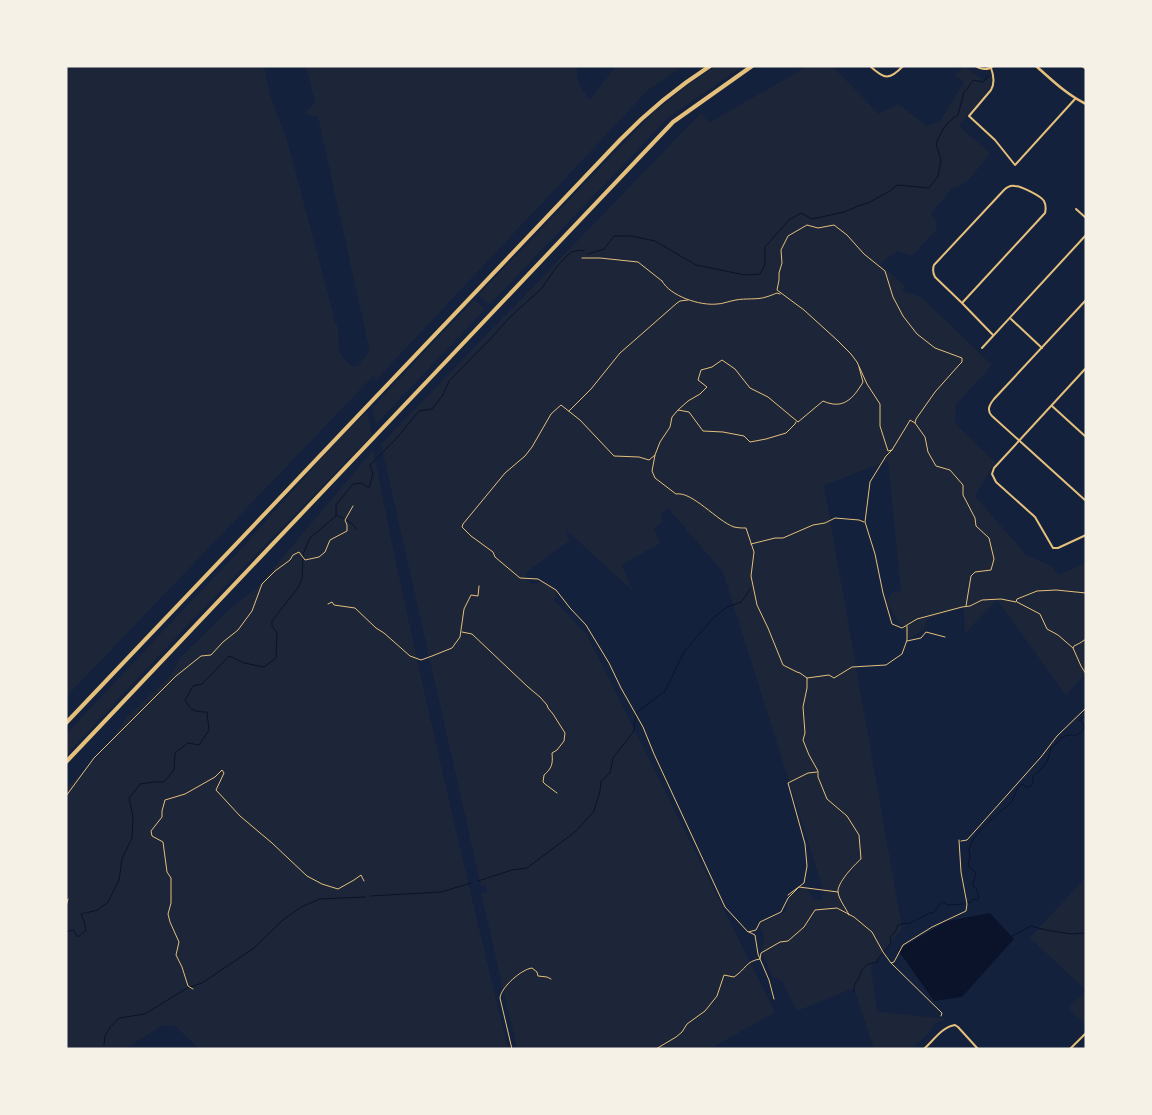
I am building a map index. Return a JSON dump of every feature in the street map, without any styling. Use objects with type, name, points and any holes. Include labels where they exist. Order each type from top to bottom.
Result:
[{"type":"highway","points":[[66,723],[620,140],[662,100],[710,66]]},
{"type":"highway","points":[[66,762],[673,122],[752,66]]},
{"type":"main road","points":[[1036,66],[1075,99],[1085,103]]},
{"type":"street","points":[[870,66],[884,77],[889,77],[903,66]]},
{"type":"street","points":[[975,66],[984,69],[992,67],[994,86],[968,116],[995,140],[1015,165],[1075,99]]},
{"type":"street","points":[[1082,66],[1086,69]]},
{"type":"street","points":[[962,303],[1045,213],[1046,206],[1040,197],[1018,186],[1009,186],[934,265],[933,273],[935,277],[993,336]]},
{"type":"street","points":[[1076,209],[1086,218]]},
{"type":"street","points":[[982,348],[1086,235]]},
{"type":"street","points":[[1086,300],[994,399],[989,408],[989,413],[992,416],[1086,501]]},
{"type":"street","points":[[1010,318],[1042,348]]},
{"type":"street","points":[[1086,368],[994,468],[992,474],[996,482],[1034,517],[1050,546],[1053,548],[1055,549],[1086,535]]},
{"type":"street","points":[[1052,406],[1086,437]]},
{"type":"street","points":[[924,1049],[944,1029],[955,1025],[978,1049]]},
{"type":"street","points":[[1070,1049],[1086,1033]]},
{"type":"path","points":[[892,450],[888,451],[880,426],[880,404],[867,384],[857,362],[837,340],[804,310],[777,290],[782,263],[781,250],[788,236],[807,225],[818,228],[834,225],[885,271],[893,297],[903,316],[917,334],[935,348],[962,358],[962,362],[936,392],[915,423]]},
{"type":"path","points":[[582,258],[638,262],[674,292],[688,300],[702,304],[718,304],[734,300],[765,297],[777,292],[781,294]]},
{"type":"path","points":[[568,411],[591,389],[620,354],[680,300],[688,300]]},
{"type":"path","points":[[798,422],[768,396],[750,388],[735,369],[722,360],[712,367],[701,370],[698,380],[707,388],[688,401],[672,417],[670,428],[660,442],[652,471],[655,478],[676,494],[682,493],[695,500],[716,517],[735,528],[746,528],[754,552],[751,576],[757,605],[782,665],[800,672],[807,678],[829,675],[834,678],[852,667],[886,665],[902,654],[906,641],[907,626]]},
{"type":"path","points":[[678,410],[689,412],[703,431],[744,436],[750,442],[766,439],[786,433],[796,422],[823,401],[831,404],[842,403],[856,395],[863,382],[857,362]]},
{"type":"path","points":[[655,456],[649,460],[640,457],[614,456],[580,420],[561,405],[551,414],[525,456],[505,473],[465,520],[462,528],[493,552],[495,557],[520,578],[538,579],[556,590],[586,625],[643,727],[725,907],[748,932],[756,930],[760,922],[781,912],[788,898],[799,887],[838,892]]},
{"type":"path","points":[[966,606],[971,576],[975,572],[991,570],[994,559],[989,538],[976,526],[975,518],[963,495],[963,485],[950,470],[936,466],[928,452],[925,437],[915,423],[910,420],[870,482],[865,522],[892,624],[902,628],[917,619],[970,606],[982,600],[1001,599],[1016,602],[1040,614],[1047,629],[1058,635],[1073,648],[1080,666],[1086,674]]},
{"type":"path","points":[[66,796],[94,758],[176,676],[201,656],[211,655],[238,630],[252,611],[262,584],[275,571],[299,552],[305,560],[320,557],[325,552],[330,540],[347,531],[347,525],[344,520],[353,506]]},
{"type":"path","points":[[751,544],[783,538],[835,518],[865,522]]},
{"type":"path","points":[[328,604],[332,602],[334,605],[355,608],[410,656],[421,660],[452,648],[460,637],[464,609],[471,595],[478,596],[479,586]]},
{"type":"path","points":[[1016,602],[1017,599],[1037,591],[1056,590],[1086,593]]},
{"type":"path","points":[[462,632],[472,634],[528,688],[540,697],[548,705],[548,708],[565,733],[564,740],[557,750],[552,753],[550,770],[544,775],[543,782],[557,793]]},
{"type":"path","points":[[906,641],[921,638],[926,632],[945,637]]},
{"type":"path","points":[[1073,648],[1086,639]]},
{"type":"path","points":[[807,678],[803,707],[803,740],[818,772],[818,777],[827,799],[847,816],[859,835],[861,859],[853,866],[839,887],[838,892],[849,914]]},
{"type":"path","points":[[941,1016],[942,1013],[891,963],[894,962],[903,945],[932,927],[966,911],[967,904],[961,872],[960,841],[967,840],[973,834],[1042,757],[1057,736],[1086,708]]},
{"type":"path","points":[[193,989],[188,986],[176,955],[179,942],[168,914],[171,878],[168,872],[163,842],[152,836],[151,831],[162,816],[165,800],[185,794],[215,777],[222,770],[224,773],[216,790],[240,816],[307,876],[322,884],[338,889],[361,875],[364,881]]},
{"type":"path","points":[[788,895],[804,883],[807,861],[805,844],[788,783],[808,773],[817,772]]},
{"type":"path","points":[[66,906],[68,899]]},
{"type":"path","points":[[760,959],[761,953],[780,942],[788,941],[804,927],[815,910],[838,908],[854,917],[872,932],[891,963]]},
{"type":"path","points":[[749,932],[755,935],[758,954],[769,980],[774,999]]},
{"type":"path","points":[[656,1049],[676,1037],[687,1024],[705,1011],[717,996],[724,975],[734,977],[740,974],[752,960],[760,959]]},
{"type":"path","points":[[512,1049],[500,993],[526,968],[532,968],[538,976],[551,979]]},
{"type":"shaded area","points":[[66,66],[264,66],[270,95],[287,140],[334,320],[338,328],[339,352],[353,367],[360,365],[361,361],[368,354],[369,346],[318,117],[304,114],[315,103],[308,73],[304,66],[577,66],[579,83],[588,98],[591,99],[616,66],[683,66],[648,90],[375,381],[374,375],[66,697]]},
{"type":"shaded area","points":[[716,66],[743,66],[669,117],[490,304],[478,295],[653,113],[686,86]]},
{"type":"shaded area","points":[[808,66],[832,66],[879,114],[898,104],[927,126],[940,121],[964,82],[954,75],[965,67],[983,82],[992,75],[992,85],[959,126],[990,153],[968,180],[958,187],[952,188],[931,214],[937,222],[936,230],[912,256],[897,251],[880,264],[905,286],[902,291],[921,297],[992,365],[956,405],[955,423],[995,462],[975,496],[1027,556],[1052,566],[1058,575],[1086,563],[1086,673],[1066,695],[997,600],[965,633],[964,607],[927,619],[924,629],[910,639],[886,602],[893,592],[901,591],[888,461],[824,485],[902,928],[871,967],[877,1012],[947,1019],[935,1023],[923,1039],[906,1049],[874,1049],[854,988],[797,1011],[782,981],[772,977],[761,949],[765,939],[759,924],[786,911],[788,895],[805,887],[814,900],[821,900],[824,892],[723,572],[668,508],[662,513],[661,523],[654,529],[660,543],[622,565],[633,591],[566,530],[569,541],[527,572],[526,578],[533,585],[542,581],[557,590],[554,600],[587,635],[775,1012],[710,1049],[517,1049],[481,893],[487,893],[486,885],[481,886],[381,444],[701,113],[709,123]]},
{"type":"shaded area","points":[[474,300],[485,309],[376,424],[372,408]]},
{"type":"shaded area","points":[[367,411],[372,435],[196,616],[66,755],[66,734],[240,550],[330,449]]},
{"type":"shaded area","points":[[373,450],[404,600],[508,1049],[199,1049],[176,1027],[163,1025],[125,1049],[66,1049],[66,789],[106,748],[126,718],[171,675],[180,658],[233,606],[256,589]]},
{"type":"shaded area","points":[[1086,877],[1086,990],[1030,938]]},
{"type":"shaded area","points":[[990,913],[1014,939],[962,997],[934,1001],[898,950],[947,921]]},
{"type":"shaded area","points":[[1086,991],[1086,1025],[1068,1008]]},
{"type":"waterway","points":[[588,254],[604,249],[614,236],[631,236],[655,241],[696,265],[745,275],[760,274],[765,265],[765,247],[789,220],[801,213],[812,219],[844,212],[868,203],[897,185],[929,188],[938,176],[941,160],[936,144],[942,131],[958,115],[964,92],[973,80],[983,82],[989,76]]},
{"type":"waterway","points":[[66,932],[73,930],[78,937],[86,930],[81,914],[98,910],[108,902],[119,880],[122,859],[132,838],[133,817],[129,798],[140,784],[164,782],[174,770],[175,753],[188,743],[199,745],[209,730],[207,712],[194,710],[189,707],[185,700],[193,686],[202,684],[229,656],[244,663],[264,667],[276,658],[277,633],[272,626],[272,621],[297,589],[302,579],[303,554],[310,538],[336,516],[336,505],[353,484],[361,483],[369,488],[373,474],[370,465],[395,440],[419,411],[432,409],[443,395],[449,381],[509,318],[542,288],[557,266],[571,252],[584,251]]},
{"type":"waterway","points":[[337,515],[357,529]]},
{"type":"waterway","points":[[478,881],[512,870],[527,868],[575,832],[594,811],[601,781],[610,773],[613,758],[634,731],[636,713],[665,691],[684,652],[713,618],[727,607],[741,602],[751,588]]},
{"type":"waterway","points":[[968,902],[970,903],[973,899],[977,900],[979,897],[976,888],[973,886],[975,872],[968,866],[969,851],[973,840],[987,824],[1009,805],[1022,784],[1030,787],[1033,783],[1034,775],[1046,763],[1051,748],[1064,736],[1075,736],[1084,729],[1083,723],[1079,720],[1083,717],[1086,718]]},
{"type":"waterway","points":[[371,896],[441,892],[471,883]]},
{"type":"waterway","points":[[104,1045],[105,1036],[110,1027],[119,1018],[145,1014],[187,988],[202,983],[254,948],[284,919],[301,907],[320,899],[365,897]]},
{"type":"waterway","points":[[854,993],[855,984],[864,967],[878,962],[878,959],[891,943],[890,937],[898,925],[908,924],[929,913],[933,913],[942,902],[947,905],[963,904]]},
{"type":"waterway","points":[[1012,936],[1031,926],[1071,934],[1086,933]]}]
